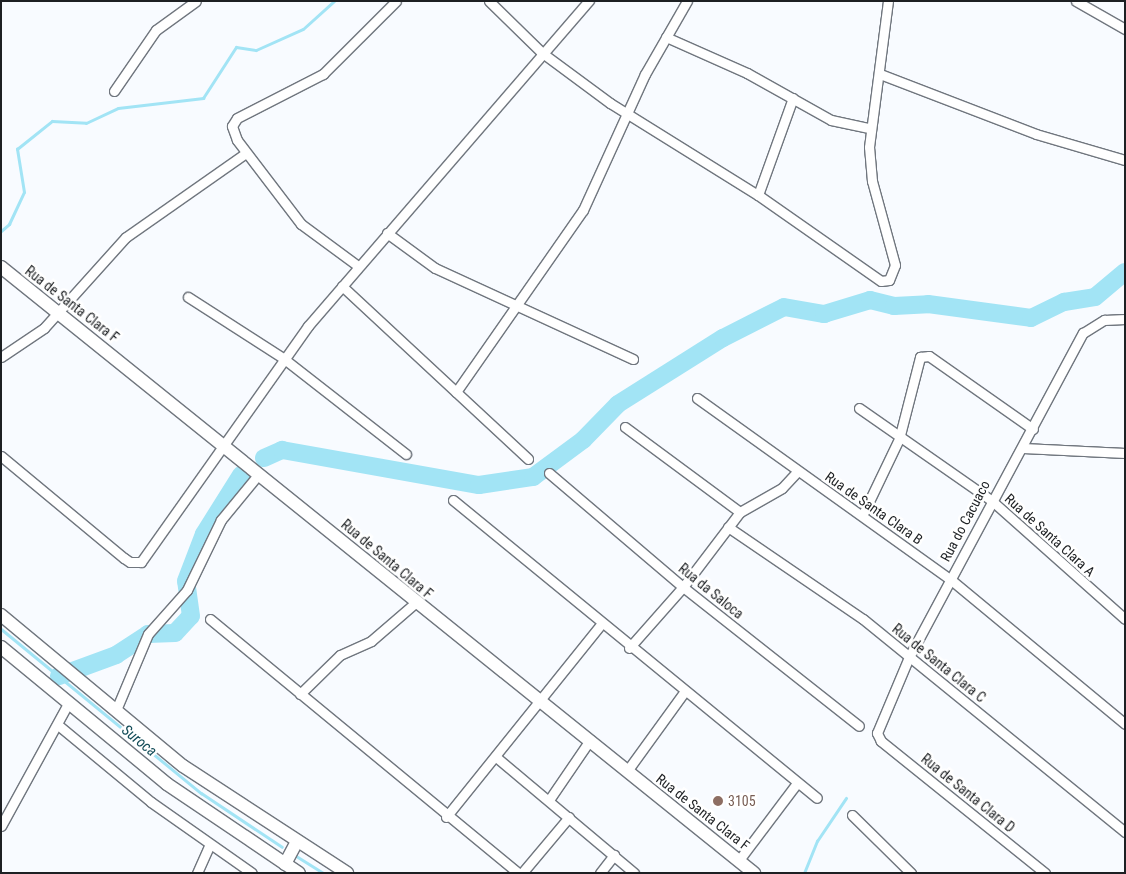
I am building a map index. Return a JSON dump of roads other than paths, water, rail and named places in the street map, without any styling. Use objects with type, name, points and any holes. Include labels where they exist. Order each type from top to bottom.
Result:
[{"type":"street","points":[[114,91],[156,30],[196,1]]},
{"type":"street","points":[[358,266],[301,224],[246,153],[234,135],[232,126],[237,118],[323,74],[396,1]]},
{"type":"street","points":[[489,1],[541,52],[626,114],[758,195],[872,276],[889,280],[895,265],[872,181],[870,128],[880,74],[888,1]]},
{"type":"street","points":[[1,456],[124,558],[136,563],[223,448],[284,358],[358,266],[541,52],[589,1]]},
{"type":"street","points":[[456,392],[518,307],[583,210],[626,114],[687,1]]},
{"type":"street","points":[[1076,1],[1125,29]]},
{"type":"street","points":[[666,37],[793,98],[839,123],[870,128]]},
{"type":"street","points":[[880,74],[1036,134],[1125,160]]},
{"type":"street","points":[[758,195],[793,98]]},
{"type":"street","points":[[1,357],[36,336],[126,237],[246,153]]},
{"type":"street","points":[[387,233],[435,268],[633,359]]},
{"type":"street","name":"Rua de Santa Clara F","points":[[1,267],[415,603],[590,740],[754,873]]},
{"type":"street","points":[[342,286],[528,459]]},
{"type":"street","points":[[188,298],[284,358],[406,454]]},
{"type":"street","name":"Rua do Cacuaco","points":[[877,733],[909,657],[991,500],[1023,448],[1088,327],[1125,319]]},
{"type":"street","points":[[862,514],[899,439],[920,357],[929,356],[1032,429]]},
{"type":"street","name":"Rua de Santa Clara B","points":[[696,398],[862,514],[950,579],[1125,724]]},
{"type":"street","name":"Rua de Santa Clara A","points":[[859,408],[899,439],[991,500],[1125,619]]},
{"type":"street","points":[[624,427],[740,512]]},
{"type":"street","points":[[1023,448],[1125,453]]},
{"type":"street","points":[[630,648],[683,587],[740,512],[782,488],[798,471]]},
{"type":"street","name":"Rua da Saloca","points":[[549,473],[683,587],[859,726]]},
{"type":"street","points":[[116,710],[148,634],[187,590],[221,520],[258,475]]},
{"type":"street","points":[[453,500],[630,648],[817,798]]},
{"type":"street","name":"Rua de Santa Clara C","points":[[728,527],[806,578],[909,657],[1125,832]]},
{"type":"street","points":[[300,694],[340,656],[371,641],[415,603]]},
{"type":"street","points":[[1,614],[183,766],[347,873]]},
{"type":"street","points":[[210,619],[446,817],[518,873]]},
{"type":"street","points":[[446,817],[601,624]]},
{"type":"street","points":[[1,647],[70,702],[167,784],[299,873]]},
{"type":"street","points":[[627,771],[685,691]]},
{"type":"street","points":[[1,826],[70,702]]},
{"type":"street","points":[[58,726],[209,846],[252,873]]},
{"type":"street","name":"Rua de Santa Clara D","points":[[877,733],[881,741],[1045,873]]},
{"type":"street","points":[[549,800],[590,740]]},
{"type":"street","points":[[496,757],[634,873]]},
{"type":"street","points":[[739,860],[798,783]]},
{"type":"street","points":[[852,815],[911,873]]},
{"type":"street","points":[[522,873],[569,817]]},
{"type":"street","points":[[285,864],[297,840]]},
{"type":"street","points":[[197,873],[209,846]]},
{"type":"street","points":[[600,873],[614,856]]},
{"type":"waterway","points":[[1,231],[9,224],[24,192],[17,149],[52,121],[86,123],[118,108],[203,98],[236,47],[256,50],[303,29],[334,1]]},
{"type":"waterway","points":[[264,458],[282,450],[479,485],[533,477],[583,440],[618,404],[723,338],[784,307],[824,314],[870,300],[894,306],[928,304],[1031,318],[1064,302],[1095,297],[1125,272]]},
{"type":"waterway","points":[[59,676],[116,655],[148,634],[175,633],[191,616],[186,581],[204,534],[241,475]]},
{"type":"waterway","name":"Suroca","points":[[1,629],[201,793],[282,847]]},
{"type":"waterway","points":[[804,873],[817,841],[846,798]]},
{"type":"waterway","name":"Suroca","points":[[296,856],[323,873]]},
{"type":"place","name":"3105","points":[[718,801]]}]
